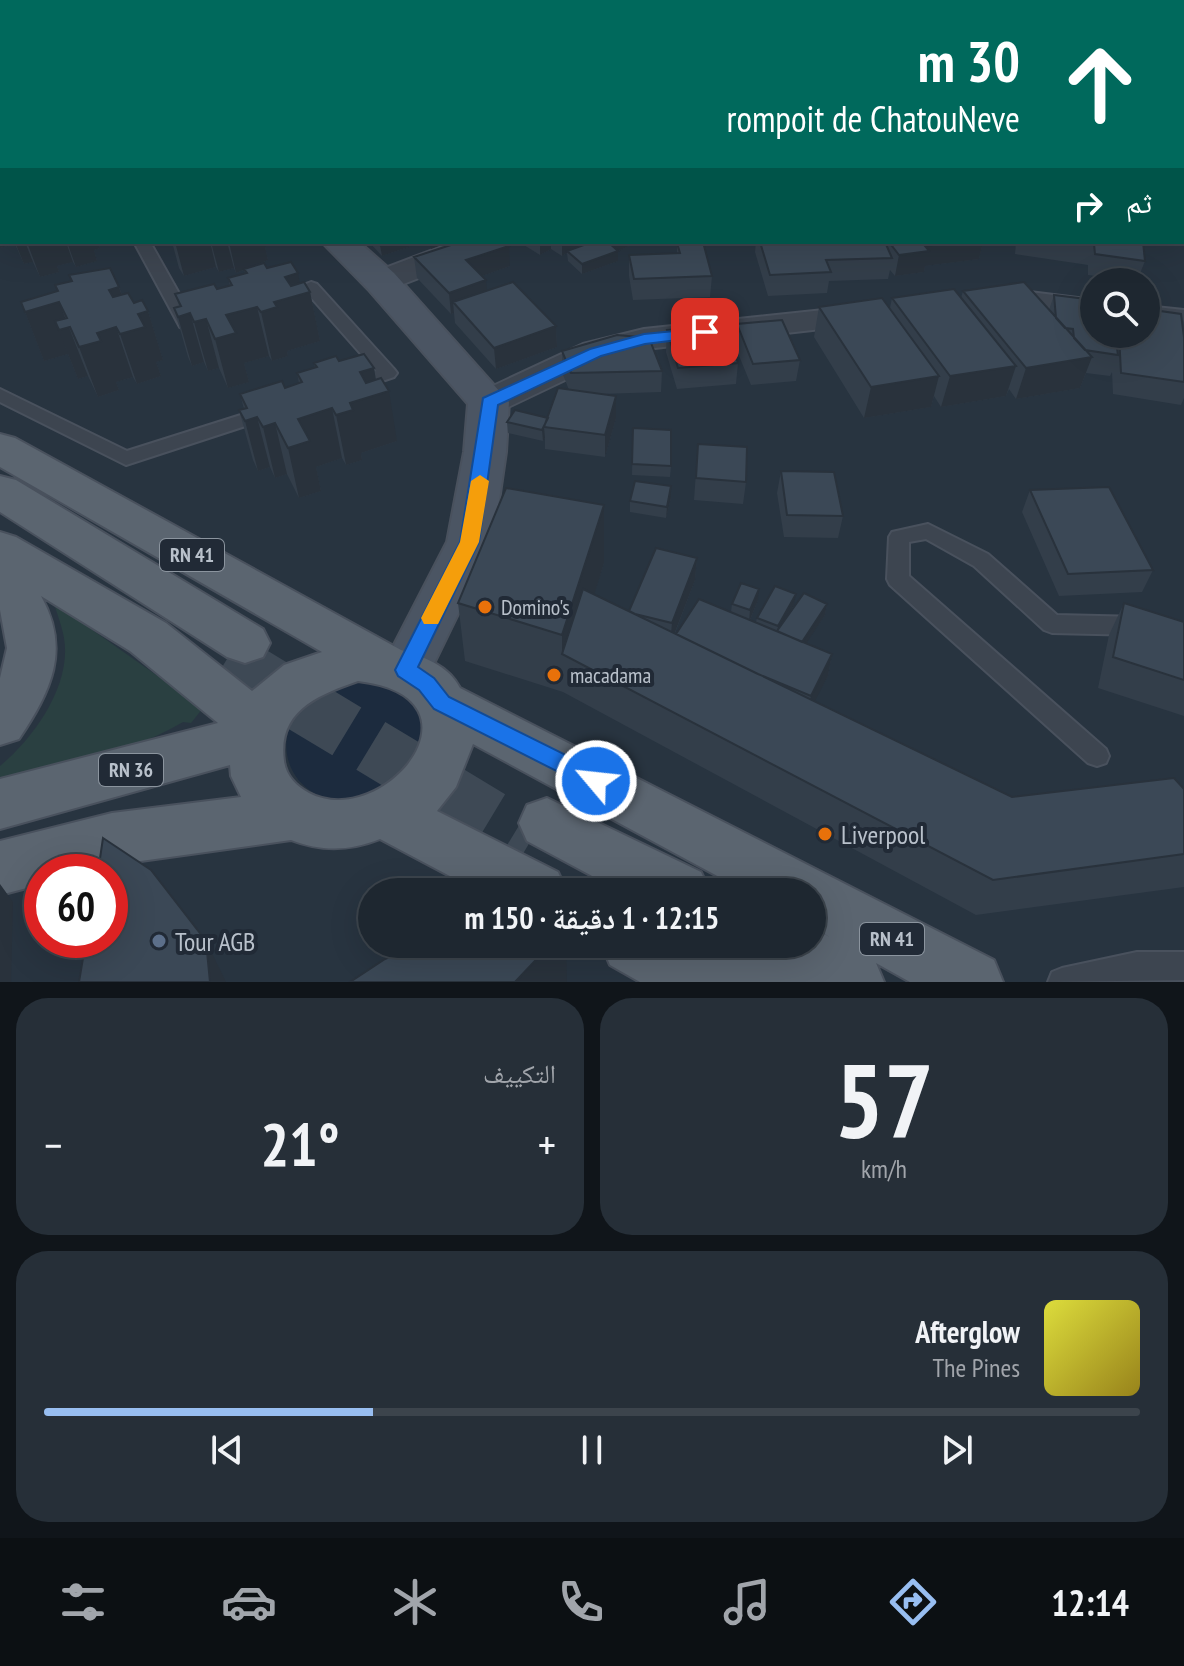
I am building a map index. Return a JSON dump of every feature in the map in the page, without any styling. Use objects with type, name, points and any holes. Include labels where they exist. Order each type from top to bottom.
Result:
[{"type":"main road","name":"RN 41","points":[[0,448],[410,679],[778,878]]},
{"type":"main road","name":"RN 41","points":[[0,491],[236,651],[0,519]]},
{"type":"main road","points":[[0,549],[148,637],[258,725]]},
{"type":"main road","points":[[0,575],[26,609],[31,634],[30,666],[19,695],[0,723]]},
{"type":"main road","points":[[358,661],[410,679],[448,726],[445,751],[434,775],[414,797],[387,814],[364,822],[339,825],[315,823],[293,815],[270,799],[256,777],[252,750],[258,725],[270,706],[288,688],[308,675],[333,665],[358,661]]},
{"type":"main road","name":"RN 36","points":[[0,804],[208,749],[236,740],[258,725]]},
{"type":"main road","points":[[387,814],[630,878]]},
{"type":"main road","points":[[0,868],[112,839],[293,815]]},
{"type":"main road","points":[[538,852],[591,878]]},
{"type":"main road","name":"RN 41","points":[[826,904],[972,982]]},
{"type":"main road","points":[[657,958],[701,982]]},
{"type":"main road","points":[[736,958],[778,982]]},
{"type":"main road","name":"RN 41","points":[[807,958],[853,982]]},
{"type":"street","points":[[342,244],[381,281],[489,402],[485,452],[470,542],[410,679]]},
{"type":"street","points":[[381,281],[478,244]]},
{"type":"street","points":[[951,307],[1013,300],[1080,308]]},
{"type":"street","points":[[489,402],[595,352],[644,339],[905,311]]},
{"type":"street","points":[[1160,317],[1184,320]]},
{"type":"lane","points":[[143,244],[187,328],[201,323]]},
{"type":"lane","points":[[270,300],[311,287],[388,373],[329,392]]},
{"type":"lane","points":[[0,395],[126,458],[286,406]]},
{"type":"lane","points":[[1097,756],[898,579],[899,537],[928,531],[981,560],[1052,624],[1140,626],[1184,637]]},
{"type":"lane","points":[[1062,982],[1111,967],[1145,964],[1184,966]]},
{"type":"green space","points":[[54,603],[203,708],[191,723],[183,722],[118,750],[0,778],[0,766],[37,726],[48,709],[62,674],[64,638]]},
{"type":"water","points":[[363,681],[391,687],[416,703],[424,724],[419,758],[382,791],[348,800],[320,796],[299,781],[288,760],[287,735],[299,712],[323,692]]},
{"type":"building","points":[[454,244],[509,246],[466,260],[486,280],[449,293],[414,257]]},
{"type":"building","points":[[586,244],[610,244],[618,251],[582,264],[567,251]]},
{"type":"building","points":[[677,244],[704,244],[712,276],[634,279],[629,255],[680,253]]},
{"type":"building","points":[[761,244],[886,244],[892,258],[826,260],[831,272],[770,275]]},
{"type":"building","points":[[891,244],[940,244],[925,246],[929,251],[899,255]]},
{"type":"building","points":[[1094,244],[1143,244],[1145,261],[1095,254]]},
{"type":"building","points":[[291,262],[298,273],[285,277],[291,286],[304,282],[310,292],[274,302],[277,307],[261,312],[257,307],[226,315],[236,333],[215,339],[206,319],[194,322],[190,313],[178,317],[174,308],[181,306],[175,294],[214,284],[217,289],[232,285],[228,278],[247,273],[244,269],[264,263],[267,268]]},
{"type":"building","points":[[110,268],[119,287],[109,290],[113,297],[128,293],[134,303],[142,300],[148,311],[138,314],[145,327],[120,334],[116,327],[97,333],[101,341],[79,347],[70,327],[59,330],[55,321],[67,318],[59,302],[25,312],[21,302],[58,291],[55,285],[72,281],[69,275]]},
{"type":"building","points":[[513,282],[556,326],[494,348],[453,302]]},
{"type":"building","points":[[1024,282],[1080,344],[1080,348],[1092,357],[1026,368],[963,291]]},
{"type":"building","points":[[954,289],[1016,366],[950,376],[892,298]]},
{"type":"building","points":[[1054,295],[1080,298],[1080,345],[1074,338],[1073,329],[1065,328],[1056,318]]},
{"type":"building","points":[[882,298],[939,376],[871,387],[819,307]]},
{"type":"building","points":[[1160,311],[1181,314],[1184,382],[1121,373],[1120,348],[1160,348]]},
{"type":"building","points":[[782,320],[800,360],[753,364],[737,324]]},
{"type":"building","points":[[702,328],[706,338],[729,336],[738,363],[678,368],[667,330]]},
{"type":"building","points":[[617,335],[649,338],[662,371],[571,373],[562,351]]},
{"type":"building","points":[[1083,348],[1117,348],[1118,355]]},
{"type":"building","points":[[364,354],[374,368],[360,372],[366,383],[381,378],[389,391],[350,403],[353,410],[336,415],[332,408],[298,419],[310,441],[288,448],[275,423],[263,427],[257,417],[245,421],[239,410],[247,408],[240,394],[282,381],[285,388],[302,382],[297,373],[317,367],[314,363],[336,356],[339,361]]},
{"type":"building","points":[[558,388],[616,396],[605,435],[544,427]]},
{"type":"building","points":[[515,410],[548,418],[542,430],[507,422]]},
{"type":"building","points":[[633,428],[671,430],[671,466],[632,464]]},
{"type":"building","points":[[698,444],[747,447],[746,482],[696,478]]},
{"type":"building","points":[[781,471],[834,472],[843,516],[787,515]]},
{"type":"building","points":[[635,481],[671,486],[667,507],[630,501]]},
{"type":"building","points":[[1109,487],[1153,570],[1068,574],[1030,490]]},
{"type":"building","points":[[506,488],[604,505],[562,635],[458,603]]},
{"type":"building","points":[[656,548],[697,558],[672,623],[629,611]]},
{"type":"building","points":[[741,583],[759,589],[750,610],[732,604]]},
{"type":"building","points":[[775,586],[796,594],[778,626],[757,618]]},
{"type":"building","points":[[583,589],[1012,797],[1174,778],[1184,789],[1184,854],[993,880],[562,654]]},
{"type":"building","points":[[804,593],[827,604],[802,642],[777,631]]},
{"type":"building","points":[[699,599],[832,654],[811,696],[676,634]]},
{"type":"building","points":[[1124,603],[1184,622],[1184,680],[1113,657]]},
{"type":"building","points":[[103,838],[127,854],[101,854]]},
{"type":"building","points":[[128,855],[151,870],[206,941],[210,982],[79,982],[83,958],[128,958]]},
{"type":"building","points":[[538,958],[515,982],[350,982],[385,959]]},
{"type":"tunnel","points":[[227,659],[530,842]]},
{"type":"slow traffic","points":[[431,618],[470,542],[480,481]]},
{"type":"place","name":"Domino's","points":[[485,607]]},
{"type":"place","name":"macadama","points":[[554,675]]},
{"type":"place","name":"Liverpool","points":[[825,834]]},
{"type":"place","name":"Tour AGB","points":[[159,941]]},
{"type":"route","points":[[596,781],[442,703],[427,684],[406,670],[470,542],[485,452],[489,402],[595,352],[644,339],[705,332]]}]
